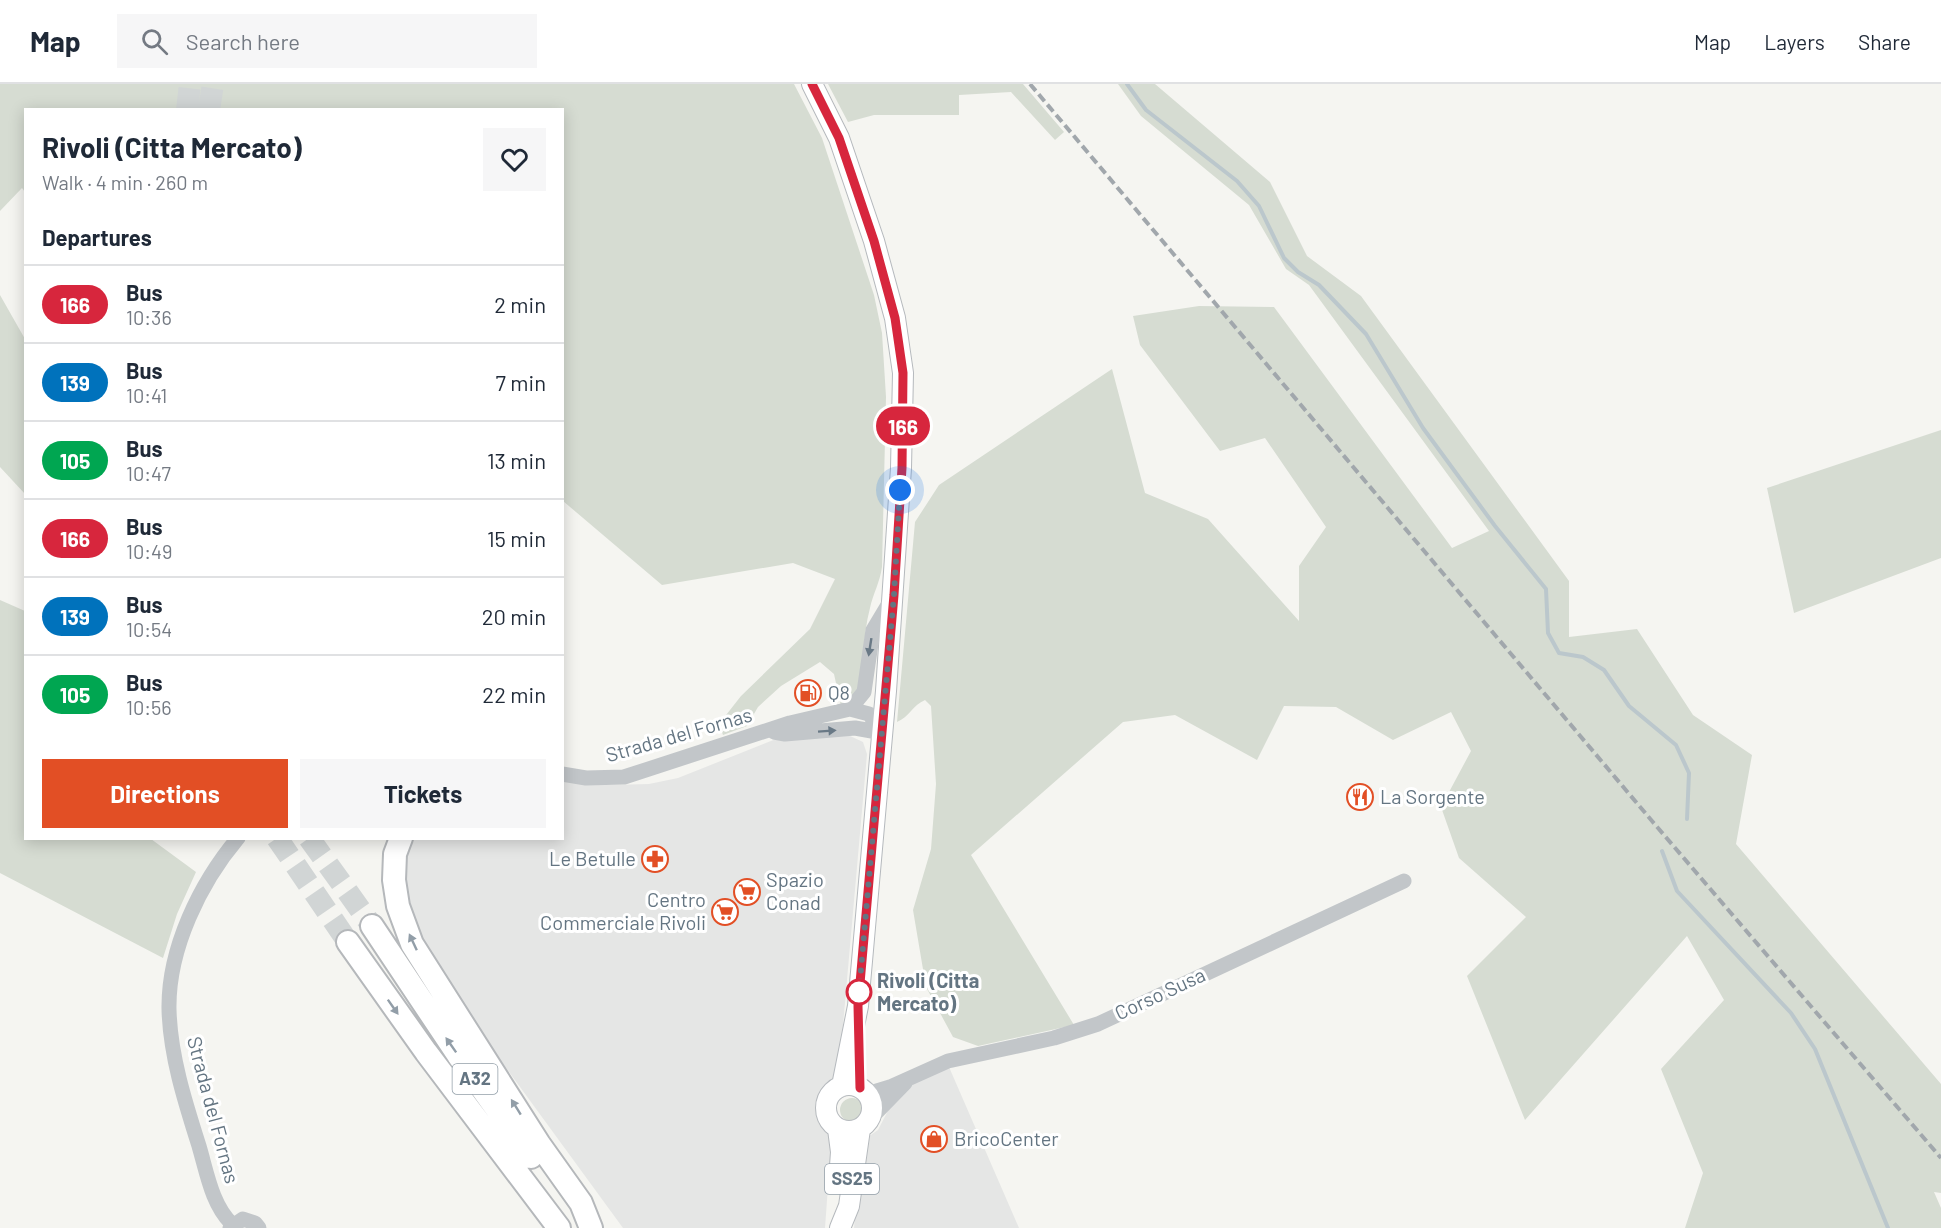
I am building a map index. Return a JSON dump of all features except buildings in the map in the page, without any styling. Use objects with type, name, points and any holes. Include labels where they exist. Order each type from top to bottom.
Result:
[{"type":"highway","points":[[400,840],[395,854],[394,880],[398,906],[412,944],[539,1144],[581,1203],[591,1228]]},
{"type":"highway","name":"A32","points":[[372,926],[458,1055],[585,1228]]},
{"type":"highway","name":"A32","points":[[348,942],[426,1052],[559,1228]]},
{"type":"highway","points":[[426,1052],[444,1094],[542,1228]]},
{"type":"main road","name":"SS25","points":[[812,84],[830,116],[852,174],[887,286],[901,346],[903,406],[894,595],[858,1006],[856,1089],[872,1106],[865,1124],[849,1206],[840,1228]]},
{"type":"main road","name":"SS25","points":[[840,1228],[838,1205],[841,1152],[838,1129],[828,1119],[825,1106],[831,1093],[856,1089]]},
{"type":"main road","points":[[838,1129],[846,1132],[865,1124]]},
{"type":"street","points":[[883,733],[869,714],[850,709],[864,692],[873,630],[894,595]]},
{"type":"street","name":"Strada del Fornas","points":[[564,774],[586,778],[624,777],[790,723],[850,709]]},
{"type":"street","name":"Strada del Fornas","points":[[771,731],[785,734],[855,728],[883,733]]},
{"type":"street","name":"Strada del Fornas","points":[[231,1226],[219,1210],[195,1134],[175,1059],[169,1008],[172,976],[186,927],[205,884],[237,840]]},
{"type":"street","name":"Corso Susa","points":[[856,1089],[908,1080],[948,1060],[1054,1038],[1098,1024],[1404,881]]},
{"type":"street","name":"Corso Susa","points":[[865,1124],[908,1080]]},
{"type":"street","points":[[231,1226],[249,1220],[259,1228]]},
{"type":"shaded area","points":[[0,84],[794,84],[822,138],[874,295],[882,333],[886,397],[882,567],[867,619],[857,697],[841,706],[834,674],[820,662],[781,686],[758,707],[747,726],[723,735],[719,724],[741,696],[810,629],[835,579],[793,563],[662,585],[564,502],[564,108],[24,108],[24,191],[22,188],[0,211]]},
{"type":"shaded area","points":[[828,84],[1023,84],[1064,132],[1055,140],[1011,92],[959,95],[959,115],[874,115],[848,122]]},
{"type":"shaded area","points":[[1118,84],[1155,84],[1270,182],[1307,256],[1361,296],[1569,581],[1569,637],[1637,629],[1693,715],[1752,755],[1736,844],[1941,1084],[1941,1193],[1934,1192],[1941,1208],[1941,1228],[1685,1228],[1703,1173],[1661,1069],[1724,1000],[1687,936],[1525,1120],[1467,976],[1526,917],[1459,858],[1441,807],[1471,751],[1451,712],[1393,740],[1336,707],[1284,706],[1257,760],[1175,715],[1123,722],[971,855],[1074,1025],[978,1046],[953,1037],[926,987],[913,910],[931,849],[936,784],[931,706],[925,700],[897,722],[915,522],[939,485],[1112,369],[1145,493],[1208,519],[1299,621],[1299,566],[1326,527],[1265,438],[1220,451],[1140,345],[1133,316],[1199,306],[1274,307],[1452,548],[1489,531],[1309,285],[1286,269],[1249,205],[1141,116]]},
{"type":"shaded area","points":[[0,295],[24,337],[24,493],[0,467]]},
{"type":"shaded area","points":[[1941,430],[1941,558],[1794,613],[1767,488]]},
{"type":"shaded area","points":[[0,600],[24,611],[24,840],[152,840],[196,872],[177,914],[163,958],[0,873]]},
{"type":"shaded area","points":[[848,735],[863,742],[867,754],[840,1059],[833,1083],[819,1102],[818,1122],[829,1135],[831,1145],[825,1228],[623,1228],[482,1035],[423,946],[402,893],[404,849],[408,840],[564,840],[564,779],[611,785],[649,784],[678,778],[776,739]]},
{"type":"shaded area","name":"BricoCenter","points":[[949,1067],[1019,1228],[854,1228],[861,1149],[865,1139],[878,1130],[892,1103],[916,1081]]},
{"type":"shaded area","points":[[852,1098],[857,1099],[863,1105],[863,1115],[857,1121],[852,1122],[847,1121],[841,1115],[840,1110],[841,1105],[847,1099]]},
{"type":"waterway","points":[[1127,84],[1146,110],[1237,181],[1259,206],[1284,258],[1298,272],[1319,285],[1366,334],[1423,428],[1495,526],[1546,589],[1548,633],[1559,653],[1583,657],[1604,670],[1629,706],[1676,745],[1689,773],[1687,819]]},
{"type":"waterway","points":[[1662,851],[1677,891],[1791,1013],[1815,1049],[1888,1228]]},
{"type":"tunnel","points":[[187,108],[190,84]]},
{"type":"tunnel","points":[[209,108],[213,84]]},
{"type":"tunnel","points":[[278,840],[348,942]]},
{"type":"tunnel","points":[[310,840],[372,926]]},
{"type":"railway","points":[[1030,84],[1652,821],[1941,1158]]},
{"type":"bus line","name":"166","points":[[812,84],[839,138],[874,241],[895,318],[901,346],[903,373],[902,468],[894,595],[858,1006],[860,1088]]},
{"type":"place","name":"Q8","points":[[808,693]]},
{"type":"place","name":"La Sorgente","points":[[1360,797]]},
{"type":"place","name":"Le Betulle","points":[[655,859]]},
{"type":"place","name":"Spazio Conad","points":[[747,892]]},
{"type":"place","name":"Centro Commerciale Rivoli","points":[[725,912]]},
{"type":"place","name":"Rivoli (Citta Mercato)","points":[[859,992]]},
{"type":"place","name":"BricoCenter","points":[[934,1139]]},
{"type":"route","points":[[859,992],[883,733],[900,490]]}]
